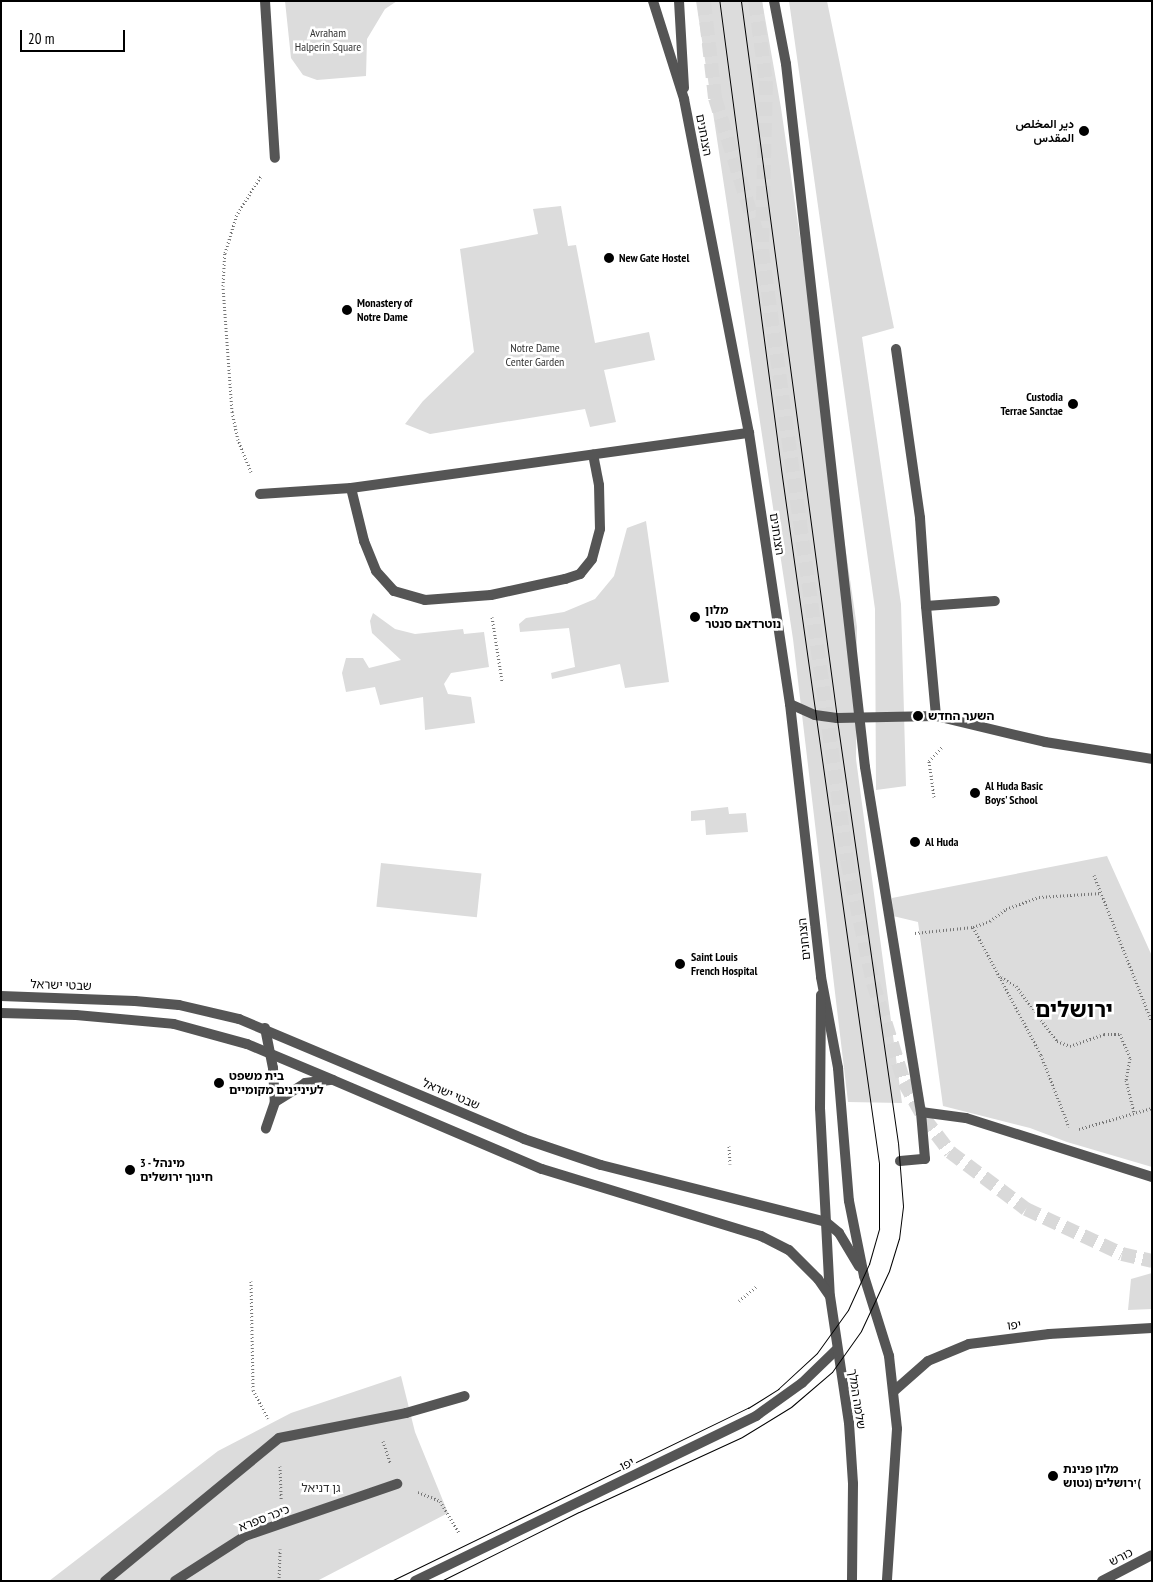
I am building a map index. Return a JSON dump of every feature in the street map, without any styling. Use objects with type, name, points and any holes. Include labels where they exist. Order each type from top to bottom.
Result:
[{"type":"street","points":[[265,1],[275,158]]},
{"type":"street","name":"הצנחנים","points":[[653,1],[684,99],[749,433],[790,704],[821,977],[838,1068],[849,1201],[864,1276]]},
{"type":"street","name":"הצנחנים","points":[[679,1],[684,99]]},
{"type":"street","points":[[774,1],[786,64],[860,718],[890,936],[921,1112],[925,1159],[900,1161]]},
{"type":"street","points":[[896,349],[920,518],[936,716]]},
{"type":"street","points":[[260,494],[352,488],[749,433]]},
{"type":"street","points":[[352,488],[364,542],[376,571],[394,591],[425,600],[491,595],[580,574],[592,559],[600,529],[599,485],[593,455]]},
{"type":"street","points":[[926,606],[995,601]]},
{"type":"street","points":[[790,704],[814,715],[860,718],[936,716],[1045,742],[1152,759]]},
{"type":"street","name":"הצנחנים","points":[[821,977],[820,1108],[826,1222]]},
{"type":"street","name":"שבטי ישראל","points":[[1,996],[179,1006],[265,1028],[524,1138],[601,1165],[826,1222]]},
{"type":"street","points":[[1,1013],[76,1015],[174,1024],[228,1037],[271,1053],[560,1176],[761,1236],[788,1250],[818,1279],[830,1296]]},
{"type":"street","points":[[265,1028],[271,1053],[275,1102],[266,1128]]},
{"type":"street","points":[[275,1102],[305,1083],[333,1080]]},
{"type":"street","points":[[921,1112],[974,1120],[1152,1177]]},
{"type":"street","points":[[826,1222],[847,1245],[864,1276],[885,1338],[898,1429],[896,1487],[887,1581]]},
{"type":"street","name":"שלמה המלך","points":[[826,1222],[830,1296],[850,1440],[854,1510],[852,1581]]},
{"type":"street","name":"יפו","points":[[894,1391],[928,1361],[969,1344],[1049,1334],[1152,1328]]},
{"type":"street","name":"יפו","points":[[415,1581],[756,1416],[802,1383],[836,1350]]},
{"type":"street","points":[[105,1581],[279,1438],[406,1413],[465,1396]]},
{"type":"street","name":"כיכר ספרא","points":[[175,1581],[245,1536],[397,1484]]},
{"type":"street","name":"כורש","points":[[1102,1581],[1152,1555]]},
{"type":"path","points":[[260,494],[238,440],[232,412],[223,286],[225,252],[236,216],[275,158]]},
{"type":"path","points":[[492,610],[502,681]]},
{"type":"path","points":[[934,797],[929,761],[942,747]]},
{"type":"path","points":[[1094,875],[1152,1022]]},
{"type":"path","points":[[890,936],[973,927],[990,921],[1006,909],[1039,897],[1102,893]]},
{"type":"path","points":[[973,927],[1041,1055],[1071,1131],[1152,1108]]},
{"type":"path","points":[[1000,977],[1016,986],[1057,1041],[1070,1046],[1104,1034],[1120,1034],[1130,1058],[1126,1080],[1134,1113]]},
{"type":"path","points":[[729,1146],[730,1164]]},
{"type":"path","points":[[251,1281],[253,1390],[279,1438]]},
{"type":"path","points":[[739,1301],[757,1286]]},
{"type":"green space","name":"Avraham Halperin Square","points":[[285,1],[397,1],[385,9],[367,39],[366,76],[317,80],[303,75],[291,58]]},
{"type":"green space","points":[[696,1],[762,1],[781,108],[857,627],[856,759],[902,1103],[848,1102],[793,639]]},
{"type":"green space","points":[[789,1],[827,1],[894,328],[862,337],[901,604],[906,786],[876,790],[875,609]]},
{"type":"green space","name":"Notre Dame Center Garden","points":[[561,206],[568,246],[576,245],[595,343],[649,332],[655,360],[604,370],[616,422],[590,427],[585,409],[430,434],[405,424],[423,401],[474,352],[460,249],[538,234],[533,209]]},
{"type":"green space","points":[[646,521],[669,682],[625,688],[620,664],[552,679],[551,673],[575,667],[569,628],[520,632],[519,624],[526,618],[564,612],[595,599],[614,576],[627,528]]},
{"type":"green space","points":[[373,613],[395,629],[415,634],[463,629],[464,634],[484,632],[489,667],[451,673],[444,684],[448,694],[471,697],[475,723],[425,730],[423,697],[380,705],[375,687],[346,692],[342,673],[346,658],[363,658],[369,668],[401,660],[372,633],[370,621]]},
{"type":"green space","points":[[728,807],[729,814],[746,813],[748,832],[706,835],[705,820],[691,821],[691,811]]},
{"type":"green space","points":[[1107,856],[1152,956],[1152,1167],[1067,1142],[1030,1128],[943,1106],[918,922],[893,916],[892,898]]},
{"type":"green space","points":[[381,863],[481,874],[477,917],[376,907]]},
{"type":"green space","points":[[1152,1273],[1152,1309],[1128,1310],[1131,1279]]},
{"type":"green space","name":"גן דניאל","points":[[401,1376],[415,1432],[448,1513],[317,1581],[49,1581],[218,1451],[291,1413]]},
{"type":"tunnel","points":[[704,1],[715,98],[758,237]]},
{"type":"tunnel","points":[[755,1],[766,81],[762,250],[847,860],[873,983],[904,1082],[924,1118],[950,1152],[1026,1209],[1122,1254],[1152,1261]]},
{"type":"tram line","points":[[391,1581],[748,1408],[778,1389],[817,1353],[848,1310],[869,1264],[879,1228],[879,1163],[781,469],[719,1]]},
{"type":"tram line","points":[[441,1581],[579,1512],[742,1437],[791,1407],[832,1372],[861,1331],[889,1271],[899,1239],[903,1206],[898,1143],[837,718],[741,1]]},
{"type":"place","name":"دير المخلص المقدس","points":[[1084,131]]},
{"type":"place","name":"New Gate Hostel","points":[[609,258]]},
{"type":"place","name":"Monastery of Notre Dame","points":[[347,310]]},
{"type":"place","name":"Custodia Terrae Sanctae","points":[[1073,404]]},
{"type":"place","name":"מלון נוטרדאם סנטר","points":[[695,617]]},
{"type":"place","name":"השער החדש","points":[[918,716]]},
{"type":"place","name":"Al Huda Basic Boys' School","points":[[975,793]]},
{"type":"place","name":"Al Huda","points":[[915,842]]},
{"type":"place","name":"Saint Louis French Hospital","points":[[680,964]]},
{"type":"place","name":"בית משפט לעיניינים מקומיים","points":[[219,1083]]},
{"type":"place","name":"3 - מינהל חינוך ירושלים","points":[[130,1170]]},
{"type":"place","name":"מלון פנינת ירושלים (נטוש(","points":[[1053,1476]]},
{"type":"district","name":"ירושלים","points":[[1074,1010]]}]
